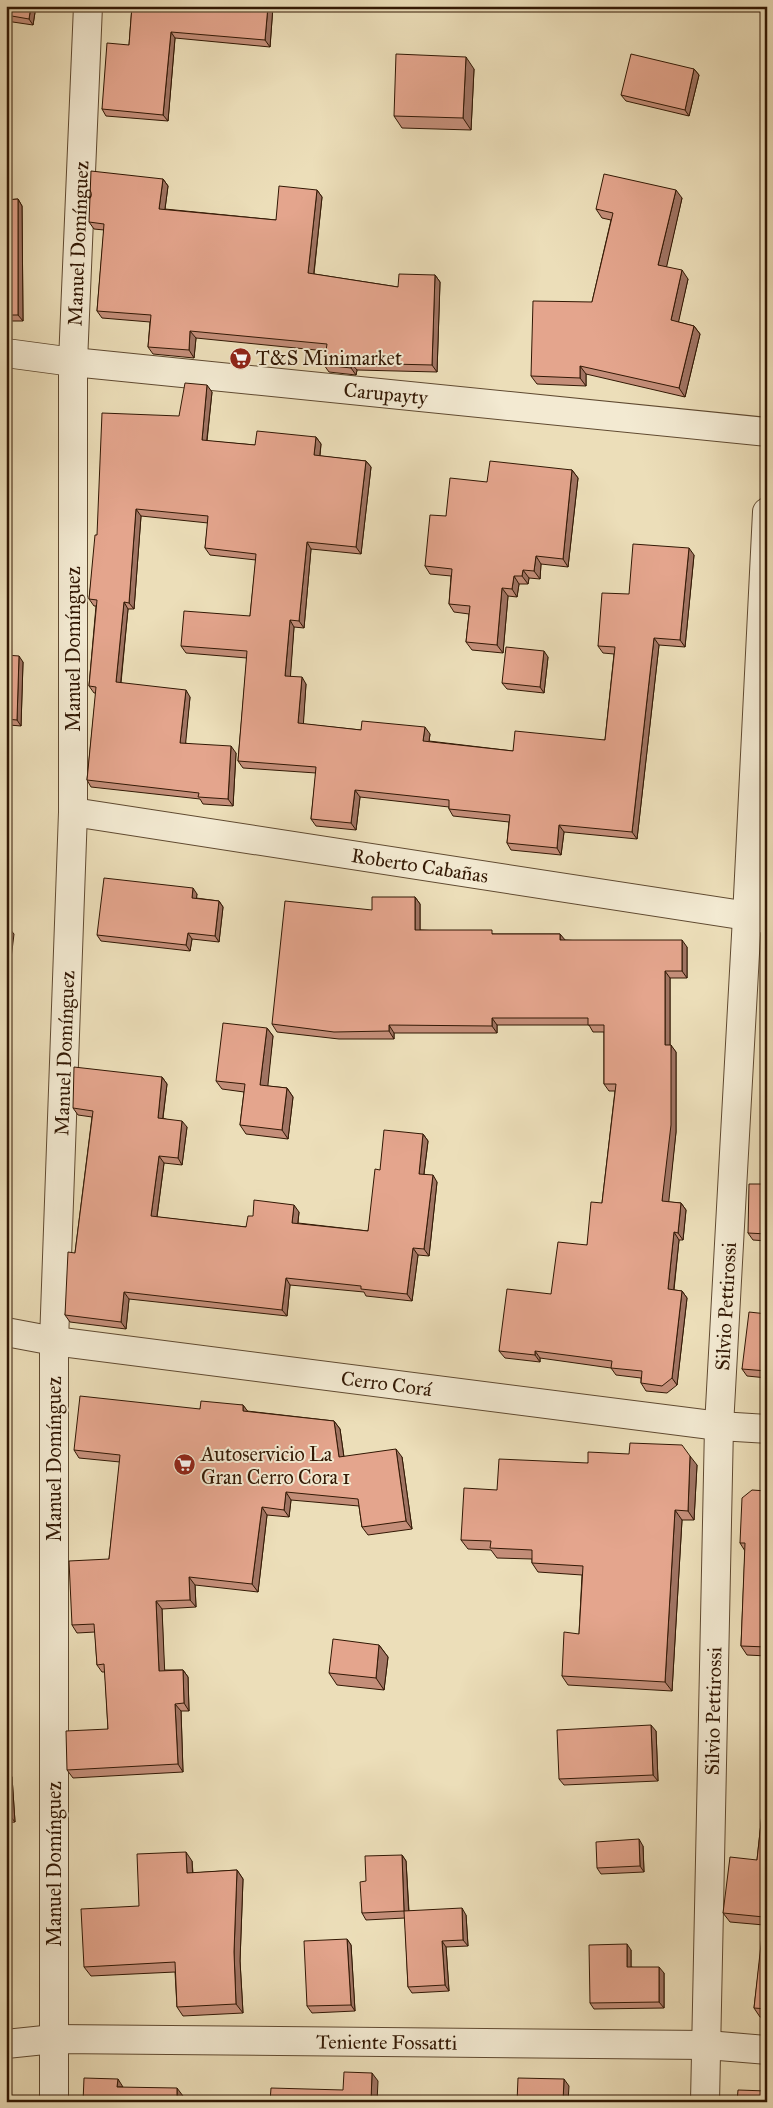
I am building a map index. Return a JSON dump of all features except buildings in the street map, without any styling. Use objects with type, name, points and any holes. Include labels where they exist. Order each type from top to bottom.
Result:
[{"type":"street","name":"Manuel Domínguez","points":[[54,2102],[54,1341],[73,812],[73,362],[88,6]]},
{"type":"street","name":"Carupayty","points":[[6,353],[73,362],[767,432]]},
{"type":"street","name":"Silvio Pettirossi","points":[[705,2102],[719,1426],[757,918],[767,512]]},
{"type":"street","name":"Roberto Cabañas","points":[[73,812],[757,918]]},
{"type":"street","name":"Cerro Corá","points":[[6,1332],[54,1341],[719,1426],[767,1429]]},
{"type":"street","name":"Teniente Fossatti","points":[[6,2044],[54,2039],[707,2045],[767,2050]]},
{"type":"place","name":"T&S Minimarket","points":[[240,358]]},
{"type":"place","name":"Autoservicio La Gran Cerro Cora 1","points":[[185,1465]]}]
